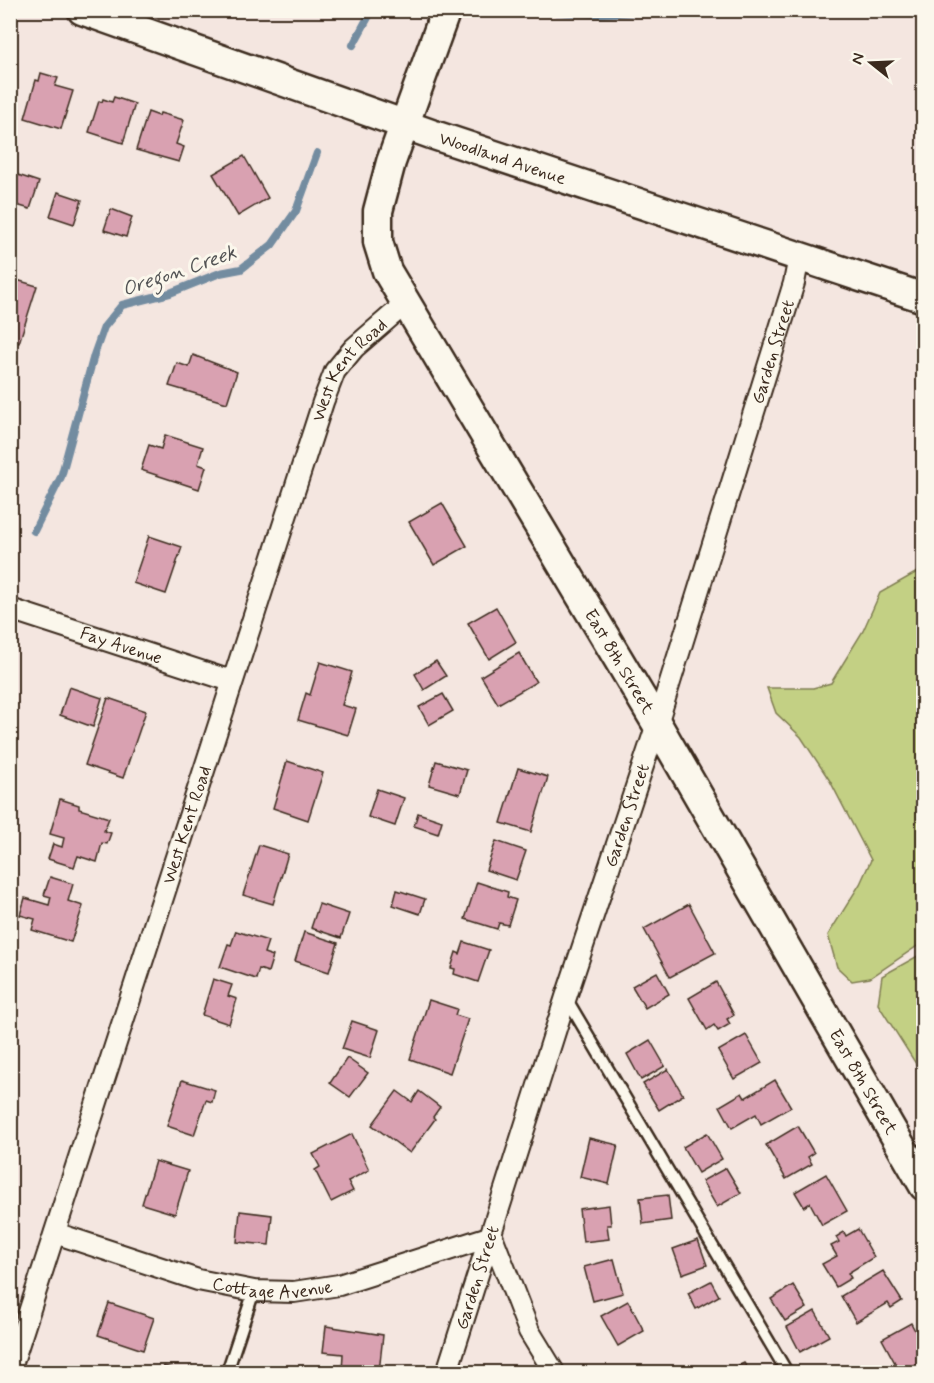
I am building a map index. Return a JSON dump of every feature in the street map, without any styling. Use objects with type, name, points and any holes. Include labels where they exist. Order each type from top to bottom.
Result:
[{"type":"street","name":"Woodland Avenue","points":[[82,10],[405,124],[924,298]]},
{"type":"street","name":"East 8th Street","points":[[446,10],[391,162],[378,211],[378,242],[387,271],[657,724],[924,1186]]},
{"type":"street","name":"Garden Street","points":[[447,1372],[566,997],[657,724],[794,283],[799,257]]},
{"type":"street","name":"West Kent Road","points":[[10,1371],[231,681],[335,371],[354,348],[406,303]]},
{"type":"street","name":"Fay Avenue","points":[[10,609],[231,681]]},
{"type":"street","name":"Cottage Avenue","points":[[55,1233],[198,1280],[254,1292],[294,1292],[339,1285],[492,1236]]},
{"type":"street","points":[[492,1236],[529,1331],[554,1372]]},
{"type":"lane","points":[[566,997],[787,1372]]},
{"type":"lane","points":[[227,1372],[254,1292]]},
{"type":"green space","points":[[917,572],[923,572],[923,942],[870,978],[852,981],[837,967],[828,935],[860,884],[871,860],[830,781],[801,737],[776,713],[767,688],[813,688],[831,683],[863,631],[880,593]]},
{"type":"green space","points":[[923,953],[923,1075],[878,1004],[882,976]]},
{"type":"building","points":[[41,73],[58,78],[55,86],[73,91],[61,129],[25,118],[36,80],[39,81]]},
{"type":"building","points":[[114,97],[135,104],[123,143],[89,132],[99,101],[102,102],[103,99],[112,102]]},
{"type":"building","points":[[148,112],[184,120],[176,144],[184,147],[179,162],[136,150]]},
{"type":"building","points":[[244,156],[268,198],[238,216],[213,174]]},
{"type":"building","points":[[15,174],[39,182],[30,209],[10,203],[10,188]]},
{"type":"building","points":[[58,192],[82,200],[74,224],[50,216]]},
{"type":"building","points":[[111,209],[132,217],[126,237],[104,230]]},
{"type":"building","points":[[10,278],[37,286],[19,343],[14,342],[10,353]]},
{"type":"building","points":[[193,355],[237,372],[227,403],[169,386],[177,363],[189,367]]},
{"type":"building","points":[[10,387],[15,389],[10,404]]},
{"type":"building","points":[[165,435],[203,447],[198,464],[206,467],[199,489],[141,470],[149,445],[161,449]]},
{"type":"building","points":[[442,503],[467,546],[434,565],[409,522]]},
{"type":"building","points":[[149,536],[182,547],[166,594],[133,583]]},
{"type":"building","points":[[496,607],[516,642],[489,659],[468,623]]},
{"type":"building","points":[[519,653],[536,682],[498,704],[481,676]]},
{"type":"building","points":[[436,661],[446,676],[424,690],[415,674]]},
{"type":"building","points":[[320,662],[352,672],[342,705],[356,709],[348,735],[298,720],[306,693],[310,695]]},
{"type":"building","points":[[69,687],[102,698],[93,727],[60,715]]},
{"type":"building","points":[[443,694],[453,711],[429,725],[419,707]]},
{"type":"building","points":[[108,698],[146,711],[123,778],[85,765]]},
{"type":"building","points":[[287,761],[323,773],[308,820],[273,808]]},
{"type":"building","points":[[436,761],[467,770],[460,794],[429,785]]},
{"type":"building","points":[[518,768],[548,777],[531,832],[501,823]]},
{"type":"building","points":[[377,789],[404,798],[395,826],[368,817]]},
{"type":"building","points":[[60,799],[79,805],[79,809],[109,818],[104,831],[111,833],[107,844],[102,843],[97,862],[78,856],[74,867],[48,859],[53,844],[62,847],[64,838],[50,834]]},
{"type":"building","points":[[418,813],[442,821],[438,834],[414,826]]},
{"type":"building","points":[[496,841],[526,851],[516,880],[486,870]]},
{"type":"building","points":[[259,845],[288,854],[273,904],[243,895]]},
{"type":"building","points":[[50,877],[73,884],[68,901],[83,906],[71,942],[32,930],[35,919],[20,915],[25,898],[49,905],[51,897],[44,895]]},
{"type":"building","points":[[477,882],[508,892],[507,897],[516,900],[508,925],[499,923],[497,929],[465,919]]},
{"type":"building","points":[[397,890],[425,899],[420,914],[393,905]]},
{"type":"building","points":[[319,904],[349,914],[341,938],[311,928]]},
{"type":"building","points":[[689,904],[715,953],[670,977],[644,929]]},
{"type":"building","points":[[236,931],[268,941],[264,953],[273,956],[268,972],[259,969],[256,979],[220,967],[228,944],[231,945]]},
{"type":"building","points":[[304,932],[338,943],[329,972],[295,961]]},
{"type":"building","points":[[464,942],[489,950],[478,982],[454,974],[455,969],[451,968],[456,952],[460,954]]},
{"type":"building","points":[[657,972],[669,994],[645,1008],[632,986]]},
{"type":"building","points":[[213,979],[232,985],[228,996],[237,999],[229,1024],[202,1015]]},
{"type":"building","points":[[716,982],[734,1015],[727,1019],[730,1024],[718,1031],[714,1025],[707,1030],[689,998]]},
{"type":"building","points":[[429,1000],[457,1009],[455,1015],[468,1019],[450,1073],[410,1059]]},
{"type":"building","points":[[352,1021],[379,1030],[370,1058],[342,1049]]},
{"type":"building","points":[[746,1035],[762,1063],[734,1079],[718,1051]]},
{"type":"building","points":[[650,1040],[665,1066],[641,1080],[627,1054]]},
{"type":"building","points":[[347,1058],[368,1073],[350,1097],[330,1083]]},
{"type":"building","points":[[668,1069],[683,1095],[659,1110],[643,1084]]},
{"type":"building","points":[[182,1080],[215,1090],[212,1102],[206,1100],[194,1135],[167,1126]]},
{"type":"building","points":[[775,1080],[791,1107],[761,1124],[756,1114],[732,1128],[720,1106],[742,1093],[745,1098]]},
{"type":"building","points":[[397,1091],[412,1102],[419,1091],[440,1107],[433,1117],[435,1119],[410,1153],[372,1125]]},
{"type":"building","points":[[798,1126],[814,1153],[808,1157],[812,1164],[786,1179],[766,1145]]},
{"type":"building","points":[[707,1133],[722,1159],[698,1173],[683,1147]]},
{"type":"building","points":[[352,1134],[369,1170],[348,1181],[353,1191],[331,1202],[315,1170],[320,1167],[313,1154]]},
{"type":"building","points":[[589,1138],[618,1145],[609,1184],[580,1177]]},
{"type":"building","points":[[155,1161],[188,1171],[175,1214],[142,1204]]},
{"type":"building","points":[[726,1168],[741,1193],[717,1207],[702,1181]]},
{"type":"building","points":[[826,1174],[847,1211],[822,1225],[810,1203],[804,1207],[795,1192]]},
{"type":"building","points":[[668,1195],[671,1220],[643,1224],[640,1198]]},
{"type":"building","points":[[609,1205],[611,1225],[607,1225],[609,1239],[583,1242],[579,1209]]},
{"type":"building","points":[[240,1211],[272,1215],[269,1245],[237,1242]]},
{"type":"building","points":[[858,1229],[874,1257],[848,1273],[851,1278],[836,1287],[822,1264],[837,1256],[831,1246],[839,1242],[836,1237],[844,1232],[846,1236]]},
{"type":"building","points":[[698,1240],[707,1265],[682,1274],[673,1249]]},
{"type":"building","points":[[614,1259],[623,1293],[593,1301],[584,1267]]},
{"type":"building","points":[[883,1271],[902,1301],[891,1308],[888,1303],[856,1322],[841,1296]]},
{"type":"building","points":[[711,1281],[719,1296],[696,1309],[688,1293]]},
{"type":"building","points":[[793,1285],[807,1308],[785,1321],[771,1299]]},
{"type":"building","points":[[628,1301],[644,1331],[618,1346],[601,1316]]},
{"type":"building","points":[[109,1303],[154,1318],[143,1350],[98,1335]]},
{"type":"building","points":[[815,1311],[829,1336],[800,1352],[787,1327]]},
{"type":"building","points":[[911,1323],[919,1338],[924,1336],[924,1362],[900,1372],[882,1339]]},
{"type":"building","points":[[326,1326],[383,1335],[379,1372],[342,1372],[343,1354],[323,1352]]},
{"type":"building","points":[[744,1363],[750,1372],[726,1372]]},
{"type":"building","points":[[164,1366],[184,1372],[162,1372]]},
{"type":"waterway","name":"Oregon Creek","points":[[353,45],[372,10]]},
{"type":"waterway","name":"Oregon Creek","points":[[521,10],[600,14],[671,10]]},
{"type":"waterway","name":"Oregon Creek","points":[[34,531],[61,477],[94,355],[104,327],[122,305],[170,293],[220,273],[241,269],[272,245],[296,211],[317,153]]}]
